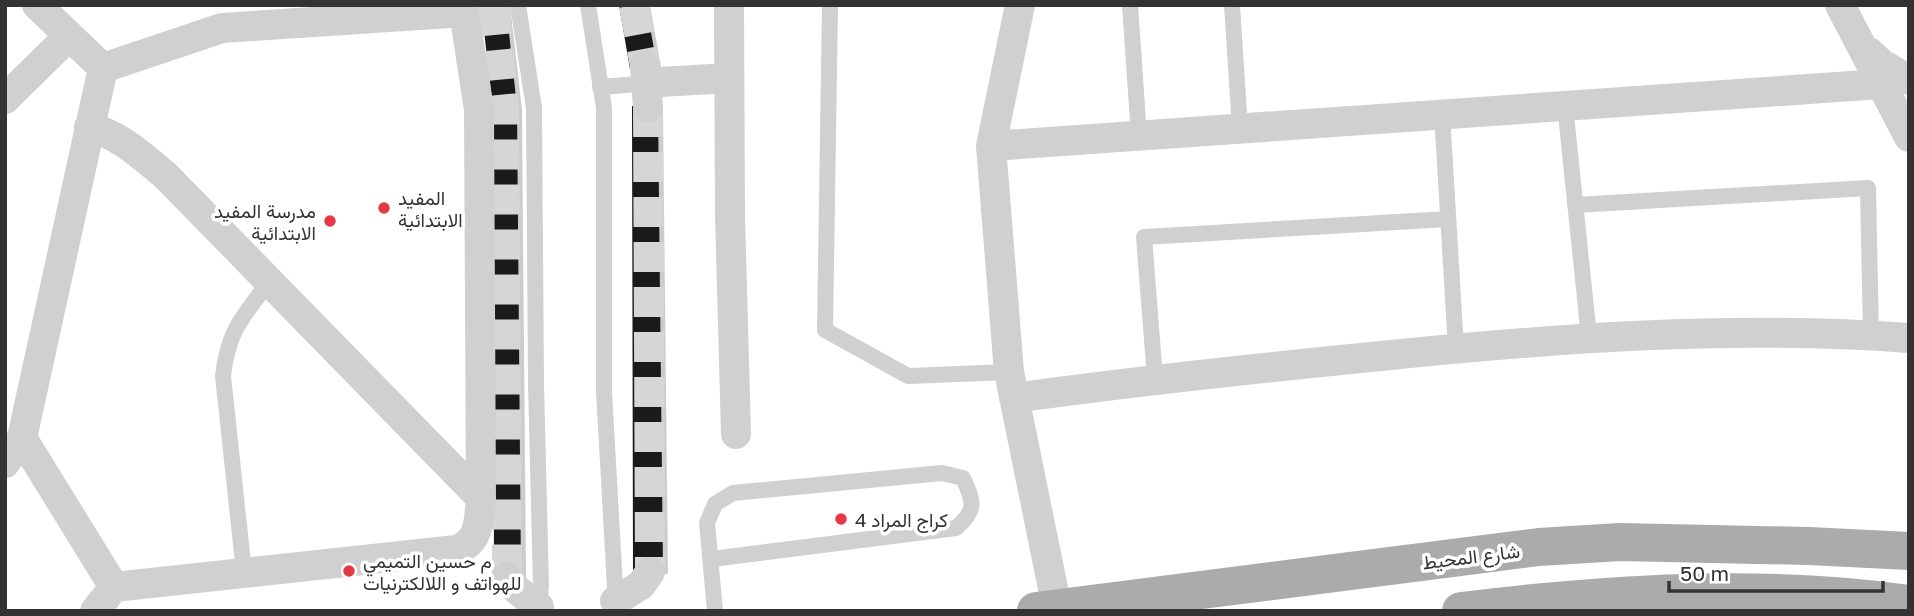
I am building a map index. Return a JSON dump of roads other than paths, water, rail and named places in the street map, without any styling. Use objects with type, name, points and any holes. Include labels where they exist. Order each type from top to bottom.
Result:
[{"type":"main road","name":"شارع المحيط","points":[[1046,609],[1539,547],[1620,542],[1909,551]]},
{"type":"main road","points":[[1461,611],[1538,601],[1665,593],[1777,594],[1909,604]]},
{"type":"street","points":[[37,5],[103,68]]},
{"type":"street","points":[[729,5],[736,434]]},
{"type":"street","points":[[1020,5],[991,146],[1012,385],[1046,609]]},
{"type":"street","points":[[1840,5],[1857,41],[1895,82],[1905,120]]},
{"type":"street","points":[[95,611],[114,587],[464,547],[476,535],[481,498],[479,110],[464,9],[222,28],[103,68]]},
{"type":"street","points":[[5,99],[69,36]]},
{"type":"street","points":[[5,463],[22,438],[103,68]]},
{"type":"street","points":[[651,85],[729,78]]},
{"type":"street","points":[[991,146],[1895,82]]},
{"type":"street","points":[[89,127],[113,135],[126,143],[166,176],[481,498]]},
{"type":"street","points":[[1012,385],[1155,378],[1589,337],[1741,332],[1909,338]]},
{"type":"street","points":[[22,438],[114,587]]},
{"type":"street","points":[[617,606],[641,585],[650,572]]},
{"type":"street","points":[[508,577],[516,589],[539,609]]},
{"type":"lane","points":[[518,5],[534,108],[541,586],[539,609]]},
{"type":"lane","points":[[588,5],[604,108],[604,391],[617,606]]},
{"type":"lane","points":[[830,5],[825,330],[908,376],[1012,385]]},
{"type":"lane","points":[[1130,5],[1139,136]]},
{"type":"lane","points":[[1232,5],[1240,128]]},
{"type":"lane","points":[[600,87],[651,85]]},
{"type":"lane","points":[[1565,105],[1589,337]]},
{"type":"lane","points":[[1442,114],[1456,348]]},
{"type":"lane","points":[[1576,205],[1868,188],[1871,335]]},
{"type":"lane","points":[[1155,378],[1144,237],[1448,219]]},
{"type":"lane","points":[[244,572],[223,376],[226,349],[238,323],[268,283]]},
{"type":"lane","points":[[712,559],[956,528],[971,511],[972,496],[963,478],[942,472],[733,493],[715,504],[707,523],[715,611]]},
{"type":"tunnel","points":[[494,5],[504,108],[507,577]]},
{"type":"tunnel","points":[[634,5],[645,66]]},
{"type":"tunnel","points":[[648,107],[650,572]]},
{"type":"place","name":"المفيد الابتدائية","points":[[384,208]]},
{"type":"place","name":"مدرسة المفيد الابتدائية","points":[[330,221]]},
{"type":"place","name":"كراج المراد 4","points":[[841,519]]},
{"type":"place","name":"م حسين التميمي للهواتف و اللالكترنيات","points":[[349,571]]}]
